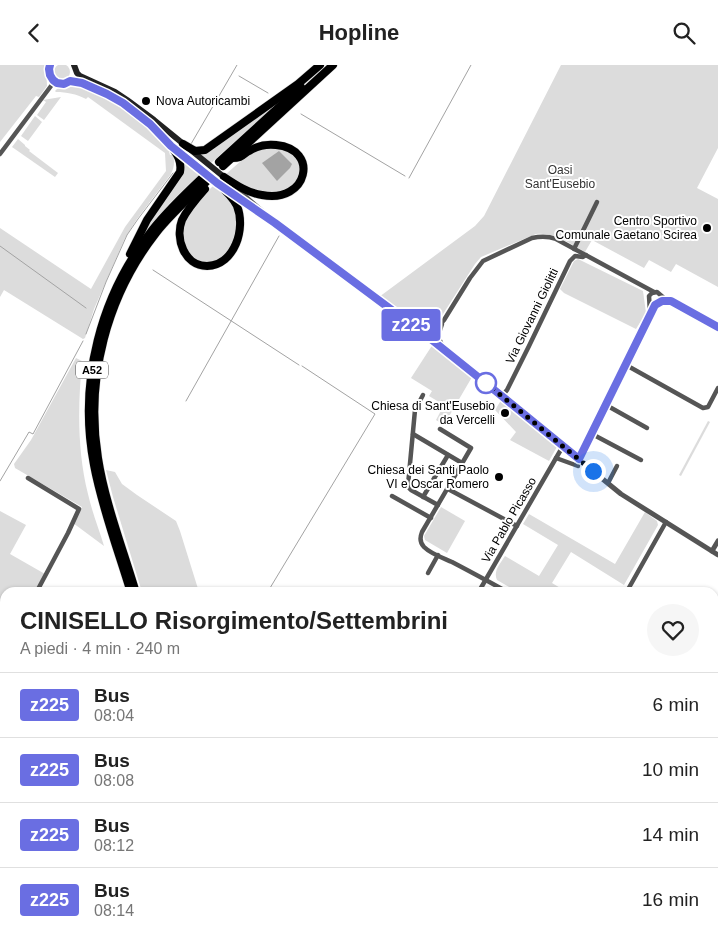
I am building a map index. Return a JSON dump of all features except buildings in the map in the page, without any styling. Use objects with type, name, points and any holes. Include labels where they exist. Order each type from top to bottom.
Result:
[{"type":"highway","points":[[183,145],[195,151],[205,150],[298,84],[320,65]]},
{"type":"highway","points":[[325,65],[221,164],[232,158],[333,65]]},
{"type":"highway","points":[[212,180],[240,187],[255,194],[273,196],[292,191],[300,183],[303,166],[299,157],[291,149],[283,146],[263,145],[241,157],[232,158]]},
{"type":"highway","name":"A52","points":[[110,303],[111,293],[147,220],[180,172],[180,160],[171,146]]},
{"type":"highway","points":[[212,180],[230,196],[236,205],[240,219],[240,230],[231,252],[217,263],[206,266],[196,264],[184,253],[180,241],[180,230],[189,208],[212,180]]},
{"type":"highway","name":"A52","points":[[129,587],[97,481],[92,455],[89,395],[93,361],[110,303],[128,264],[147,236],[170,209],[212,180]]},
{"type":"highway","name":"A52","points":[[134,587],[98,460],[94,405],[98,363],[111,313],[133,267],[162,225],[212,180]]},
{"type":"main road","points":[[50,65],[51,78],[59,83],[70,81],[82,83],[116,98],[150,124],[171,146],[192,157]]},
{"type":"main road","points":[[74,66],[77,73],[84,78],[115,92],[154,120],[183,145],[212,180]]},
{"type":"main road","points":[[70,81],[74,76],[74,66]]},
{"type":"street","points":[[0,153],[50,86],[51,78]]},
{"type":"street","points":[[50,86],[59,83]]},
{"type":"street","points":[[212,180],[275,223],[422,333],[629,499],[718,555]]},
{"type":"street","points":[[574,249],[597,202]]},
{"type":"street","points":[[431,340],[433,332],[444,320],[477,267],[486,259],[540,236],[551,237],[718,327]]},
{"type":"street","name":"Via Giovanni Giolitti","points":[[502,396],[529,346],[570,261],[575,256],[582,257],[586,255]]},
{"type":"street","points":[[644,287],[654,304],[667,300],[671,301]]},
{"type":"street","points":[[650,314],[650,299],[654,292]]},
{"type":"street","points":[[579,459],[650,314],[661,299],[660,295]]},
{"type":"street","points":[[431,340],[438,336],[444,320]]},
{"type":"street","points":[[422,333],[433,332]]},
{"type":"street","points":[[438,336],[442,346],[448,353]]},
{"type":"street","points":[[626,365],[703,408],[708,407],[718,389]]},
{"type":"street","points":[[423,395],[416,407],[408,487],[438,505]]},
{"type":"street","points":[[606,405],[647,428]]},
{"type":"street","points":[[440,429],[471,448],[420,536],[421,541],[425,548],[499,587]]},
{"type":"street","points":[[413,434],[462,463]]},
{"type":"street","points":[[592,434],[641,460]]},
{"type":"street","name":"Via Pablo Picasso","points":[[481,587],[562,446]]},
{"type":"street","points":[[423,497],[448,455]]},
{"type":"street","points":[[556,458],[578,466]]},
{"type":"street","points":[[608,483],[617,466]]},
{"type":"street","points":[[28,478],[79,509],[39,587]]},
{"type":"street","points":[[448,489],[517,526]]},
{"type":"street","points":[[392,496],[431,517]]},
{"type":"street","points":[[629,587],[666,522]]},
{"type":"street","points":[[712,551],[718,541]]},
{"type":"street","points":[[428,573],[438,555]]},
{"type":"green space","points":[[62,64],[68,66],[70,72],[68,78],[62,80],[56,78],[54,72],[56,66]]},
{"type":"green space","points":[[0,65],[46,65],[47,86],[39,97],[36,96],[0,142]]},
{"type":"green space","name":"Oasi Sant'Eusebio","points":[[561,65],[718,65],[718,148],[697,188],[718,199],[718,287],[676,264],[671,272],[649,260],[644,268],[592,240],[585,252],[555,236],[536,234],[481,257],[436,325],[429,330],[421,329],[379,297],[475,226],[484,216]]},
{"type":"green space","points":[[75,85],[110,100],[145,125],[147,124],[168,148],[170,155],[173,155],[174,163],[171,174],[125,238],[83,339],[4,290],[0,297],[0,228],[91,289],[125,227],[166,171],[165,153],[88,97],[86,99],[55,91],[62,87]]},
{"type":"green space","points":[[286,96],[210,164],[198,155]]},
{"type":"green space","points":[[61,97],[44,120],[37,115],[46,102],[43,100]]},
{"type":"green space","points":[[35,116],[42,122],[28,141],[21,136]]},
{"type":"green space","points":[[18,139],[29,151],[58,173],[55,177],[12,147]]},
{"type":"green space","points":[[268,146],[285,149],[298,158],[301,175],[287,192],[257,192],[225,175],[251,152]]},
{"type":"green space","points":[[183,160],[201,173],[171,202],[140,238]]},
{"type":"green space","points":[[215,184],[234,204],[239,222],[231,249],[218,261],[201,264],[189,256],[182,236],[184,222],[196,203]]},
{"type":"green space","points":[[578,259],[643,291],[646,313],[636,329],[564,293],[560,289],[574,261]]},
{"type":"green space","points":[[433,344],[472,377],[444,425],[436,420],[444,405],[429,396],[432,391],[411,378]]},
{"type":"green space","points":[[76,358],[82,361],[79,411],[80,445],[84,478],[104,546],[73,523],[82,507],[15,468],[14,464],[31,440]]},
{"type":"green space","points":[[504,401],[558,445],[549,461],[510,440],[516,432],[495,410],[500,402]]},
{"type":"green space","points":[[708,421],[710,422],[681,476],[679,475]]},
{"type":"green space","points":[[106,470],[115,472],[122,484],[176,521],[197,587],[140,587]]},
{"type":"green space","points":[[441,507],[465,521],[447,553],[425,540],[424,536]]},
{"type":"green space","points":[[0,511],[26,525],[10,554],[45,574],[37,587],[0,587]]},
{"type":"green space","points":[[645,512],[657,521],[658,525],[624,585],[571,552],[552,583],[559,587],[509,587],[497,580],[496,577],[496,571],[505,556],[539,576],[558,545],[523,524],[529,514],[615,564]]},
{"type":"shaded area","points":[[279,151],[292,164],[277,181],[262,163]]},
{"type":"waterway","points":[[191,144],[237,65]]},
{"type":"waterway","points":[[409,178],[471,65]]},
{"type":"waterway","points":[[239,76],[268,93]]},
{"type":"waterway","points":[[301,114],[405,176]]},
{"type":"waterway","points":[[86,334],[127,235],[173,173]]},
{"type":"waterway","points":[[186,401],[279,236]]},
{"type":"waterway","points":[[0,246],[86,308]]},
{"type":"waterway","points":[[153,270],[299,365]]},
{"type":"waterway","points":[[0,481],[29,432],[33,434],[83,341]]},
{"type":"waterway","points":[[271,587],[375,414],[302,366]]},
{"type":"bus line","name":"z225","points":[[50,65],[50,75],[57,83],[64,84],[70,81],[78,81],[123,103],[150,124],[171,146],[217,183],[275,223],[432,340],[579,459],[655,305],[662,301],[671,301],[718,327]]},
{"type":"place","name":"Nova Autoricambi","points":[[146,101]]},
{"type":"place","name":"Centro Sportivo Comunale Gaetano Scirea","points":[[707,228]]},
{"type":"place","name":"Chiesa di Sant'Eusebio da Vercelli","points":[[505,413]]},
{"type":"place","name":"Chiesa dei Santi Paolo VI e Oscar Romero","points":[[499,477]]},
{"type":"route","points":[[486,383],[593,471]]}]
